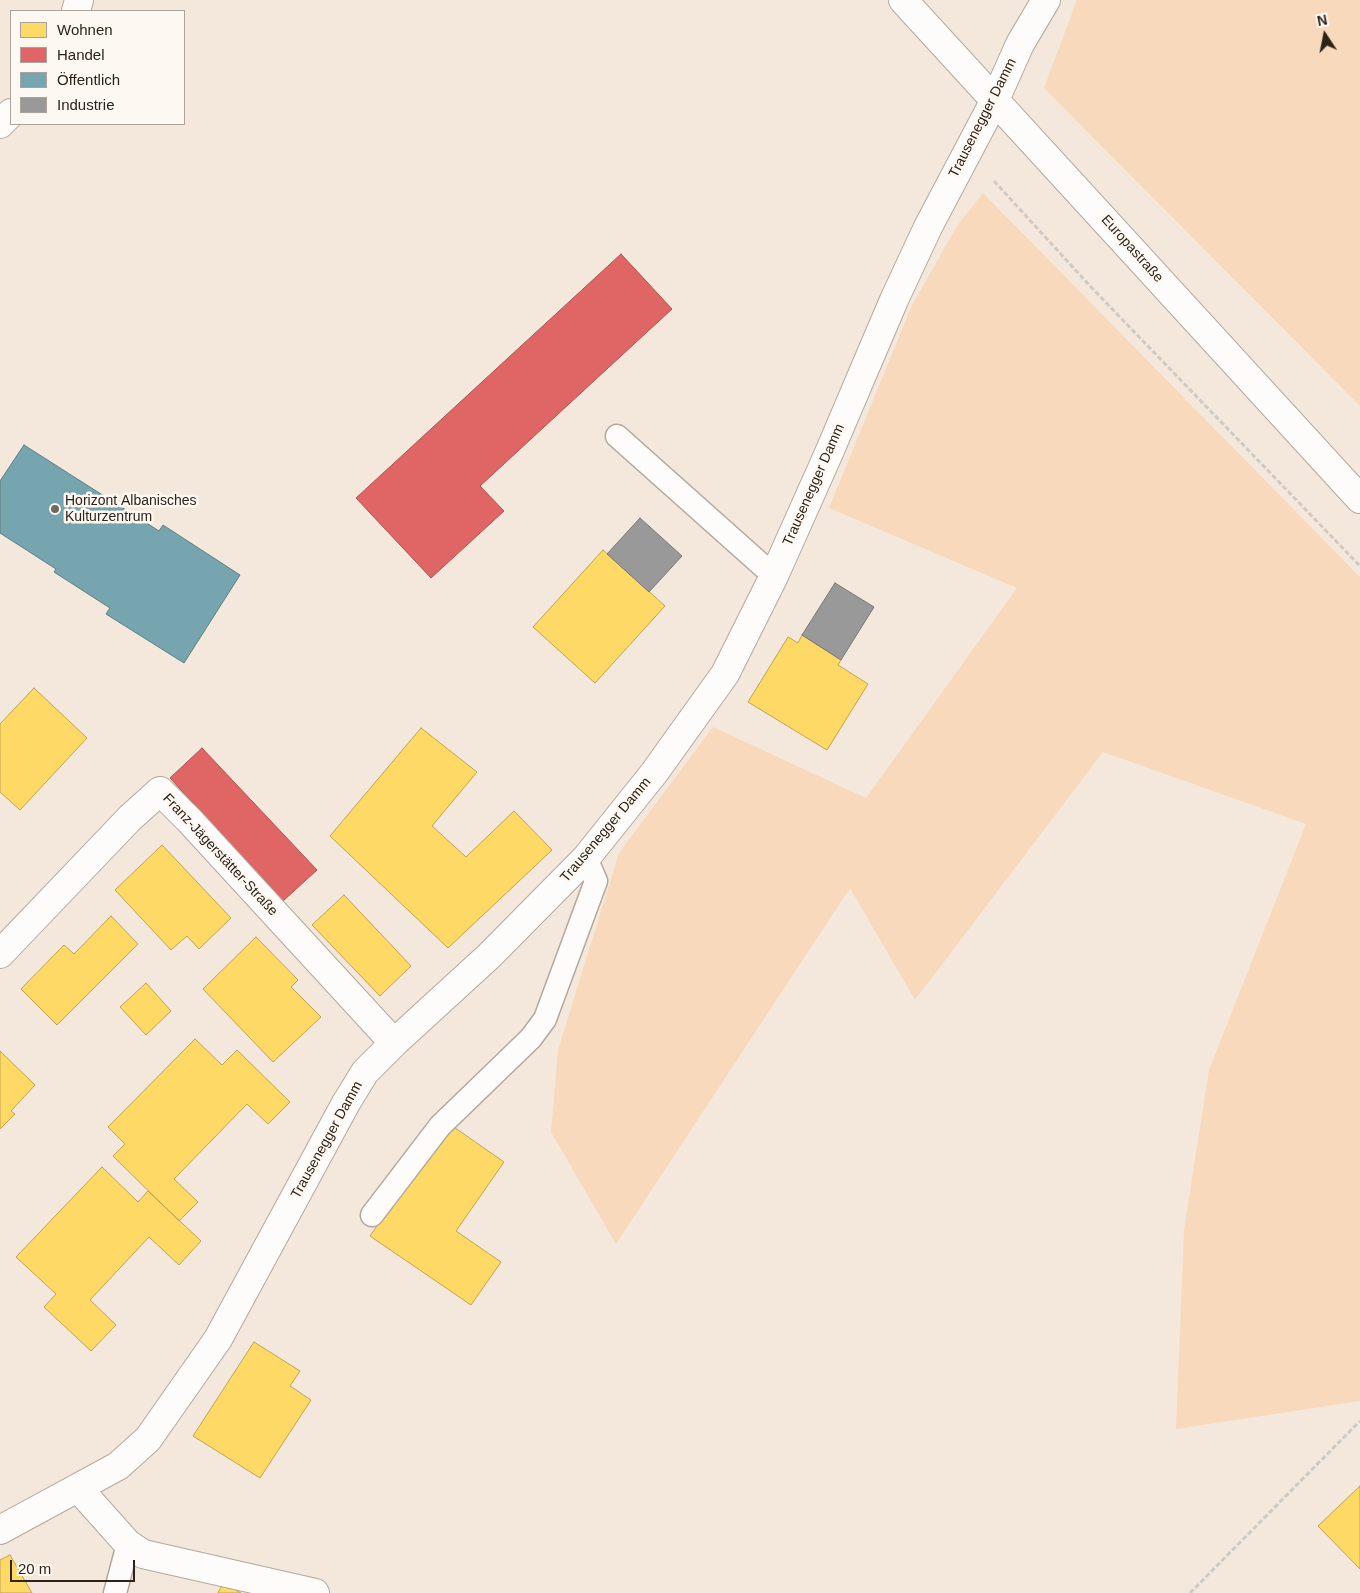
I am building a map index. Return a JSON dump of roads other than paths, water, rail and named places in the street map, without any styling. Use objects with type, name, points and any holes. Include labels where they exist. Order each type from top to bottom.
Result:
[{"type":"street","name":"Europastraße","points":[[903,0],[1360,499]]},
{"type":"street","name":"Trausenegger Damm","points":[[0,1530],[118,1466],[148,1439],[218,1339],[365,1072],[488,956],[586,858],[654,773],[725,674],[774,576],[928,226],[995,100],[1020,44],[1046,0]]},
{"type":"street","points":[[0,124],[10,115]]},
{"type":"street","name":"Franz-Jägerstätter-Straße","points":[[0,954],[130,818],[160,791],[190,821],[394,1043]]},
{"type":"street","points":[[78,1488],[128,1544],[143,1554],[315,1593]]},
{"type":"lane","points":[[617,436],[774,576]]},
{"type":"lane","points":[[372,1215],[440,1126],[531,1038],[545,1019],[596,881],[586,858]]},
{"type":"lane","points":[[115,1593],[128,1544]]},
{"type":"place","name":"Horizont Albanisches Kulturzentrum","points":[[55,509]]}]
